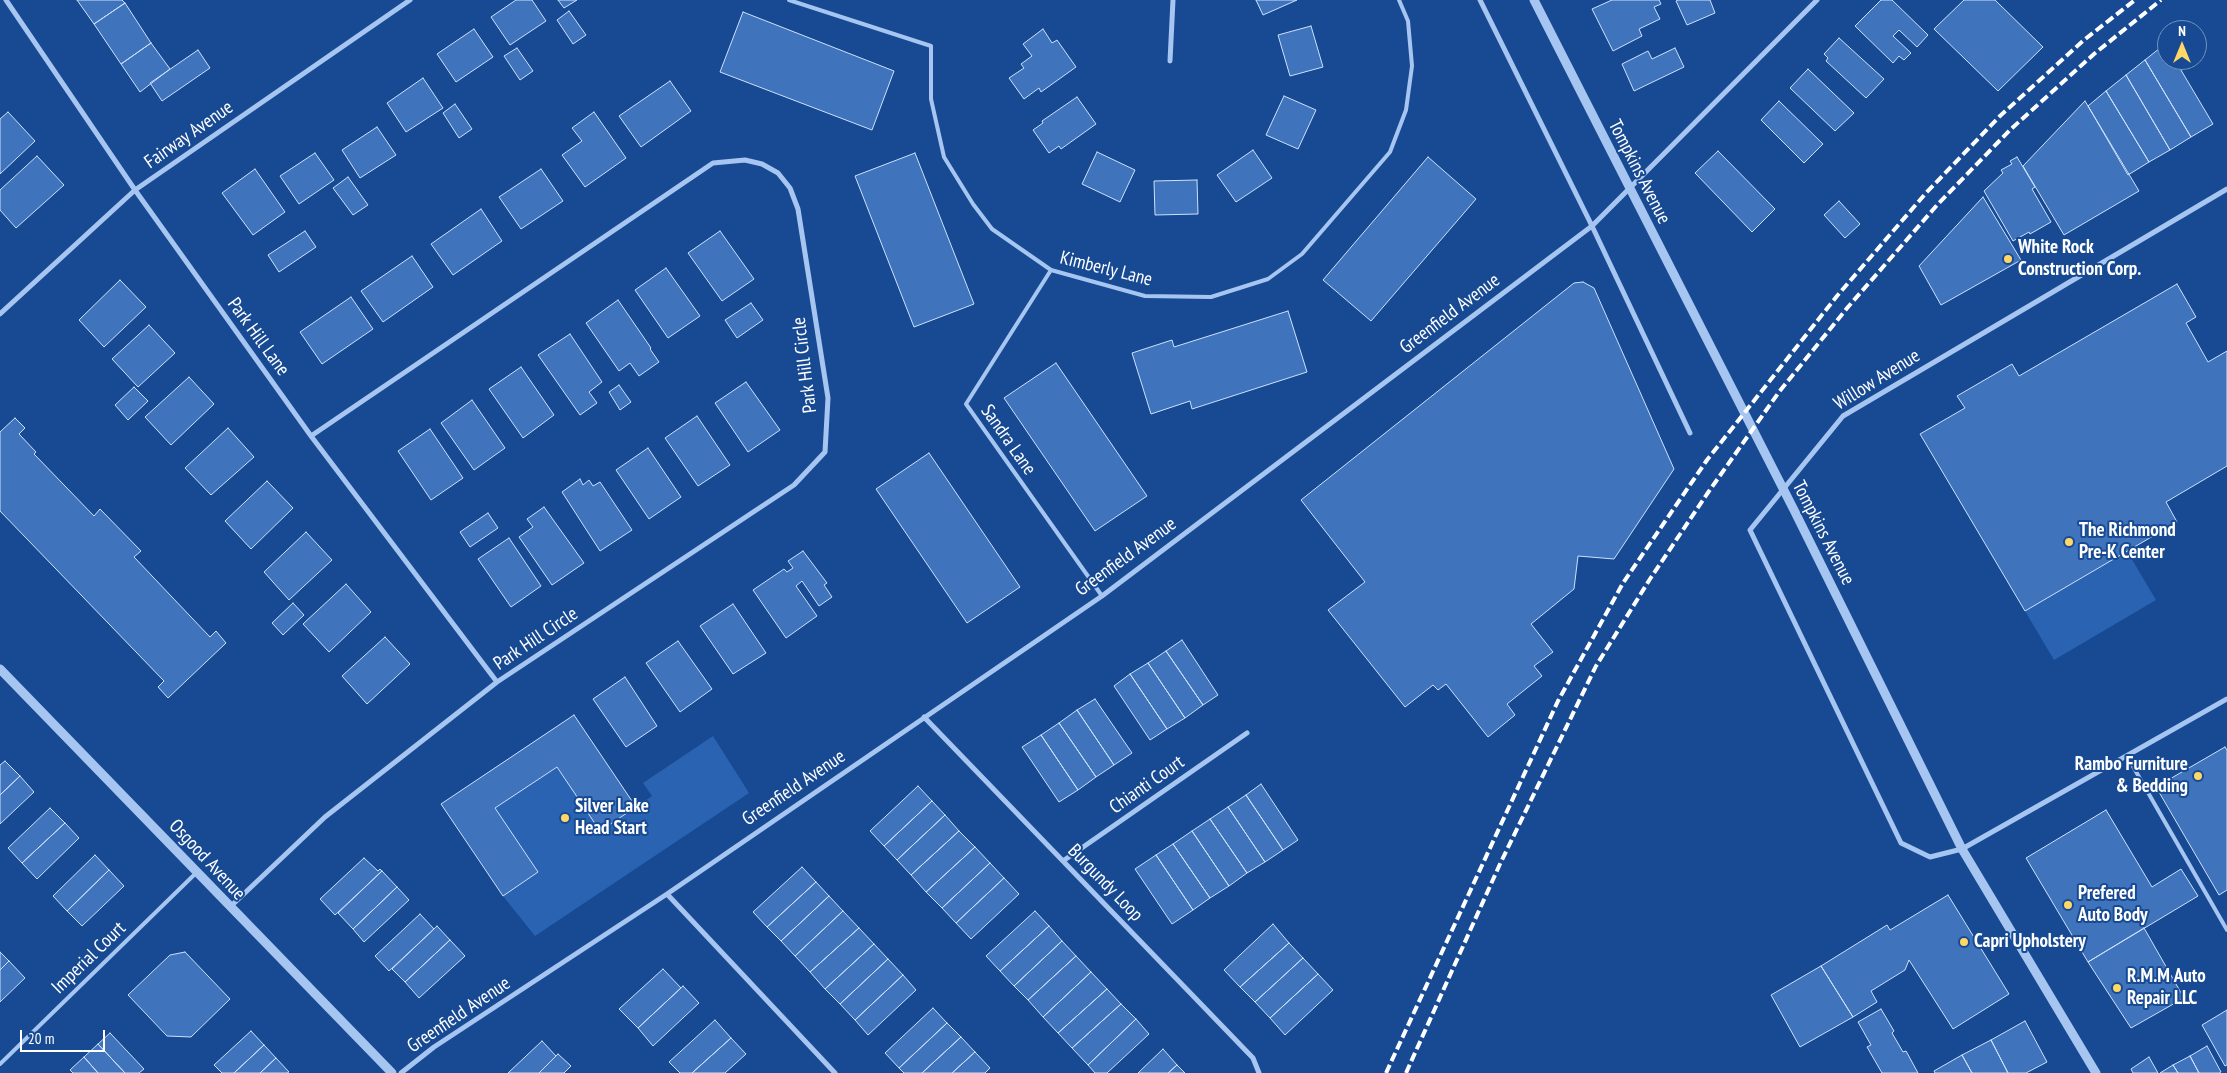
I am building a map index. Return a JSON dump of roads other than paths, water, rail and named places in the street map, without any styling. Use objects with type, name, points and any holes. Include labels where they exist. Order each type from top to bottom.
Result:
[{"type":"street","name":"Park Hill Lane","points":[[6,0],[135,190],[311,436],[497,682]]},
{"type":"street","name":"Fairway Avenue","points":[[0,314],[135,190],[410,0]]},
{"type":"street","points":[[1170,61],[1173,0]]},
{"type":"street","points":[[1480,0],[1592,226],[1690,433]]},
{"type":"street","name":"Tompkins Avenue","points":[[1534,0],[1734,391],[1962,848],[2096,1073]]},
{"type":"street","name":"Greenfield Avenue","points":[[401,1073],[434,1047],[667,894],[1102,596],[1592,226],[1817,0]]},
{"type":"street","name":"Park Hill Circle","points":[[229,907],[325,817],[497,682],[794,486],[825,452],[828,398],[798,209],[790,188],[778,173],[762,164],[745,160],[713,163],[311,436]]},
{"type":"street","name":"Willow Avenue","points":[[2227,188],[1843,416],[1750,530],[1901,843],[1930,857],[1962,848],[2227,699]]},
{"type":"street","name":"Osgood Avenue","points":[[0,670],[392,1073]]},
{"type":"street","name":"Burgundy Loop","points":[[924,717],[1253,1058],[1259,1073]]},
{"type":"street","name":"Chianti Court","points":[[1063,861],[1247,733]]},
{"type":"street","points":[[667,894],[835,1073]]},
{"type":"lane","name":"Kimberly Lane","points":[[789,0],[931,46],[931,99],[944,156],[973,204],[992,229],[1051,270],[1145,296],[1211,296],[1268,279],[1302,254],[1390,152],[1406,110],[1412,66],[1408,21],[1399,0]]},
{"type":"lane","name":"Sandra Lane","points":[[1051,270],[966,404],[1102,596]]},
{"type":"lane","points":[[2127,756],[2227,930]]},
{"type":"lane","name":"Imperial Court","points":[[0,1064],[196,873]]},
{"type":"railway","points":[[1386,1073],[1558,701],[1623,583],[1707,460],[1837,296],[1926,193],[2000,116],[2084,40],[2135,0]]},
{"type":"railway","points":[[1406,1073],[1500,864],[1596,666],[1650,579],[1707,494],[1779,392],[1848,307],[1938,204],[2011,129],[2094,54],[2161,0]]},
{"type":"place","name":"White Rock Construction Corp.","points":[[2008,259]]},
{"type":"place","name":"The Richmond Pre-K Center","points":[[2069,542]]},
{"type":"place","name":"Rambo Furniture & Bedding","points":[[2198,776]]},
{"type":"place","name":"Silver Lake Head Start","points":[[565,818]]},
{"type":"place","name":"Prefered Auto Body","points":[[2068,905]]},
{"type":"place","name":"Capri Upholstery","points":[[1964,942]]},
{"type":"place","name":"R.M.M Auto Repair LLC","points":[[2117,988]]}]
